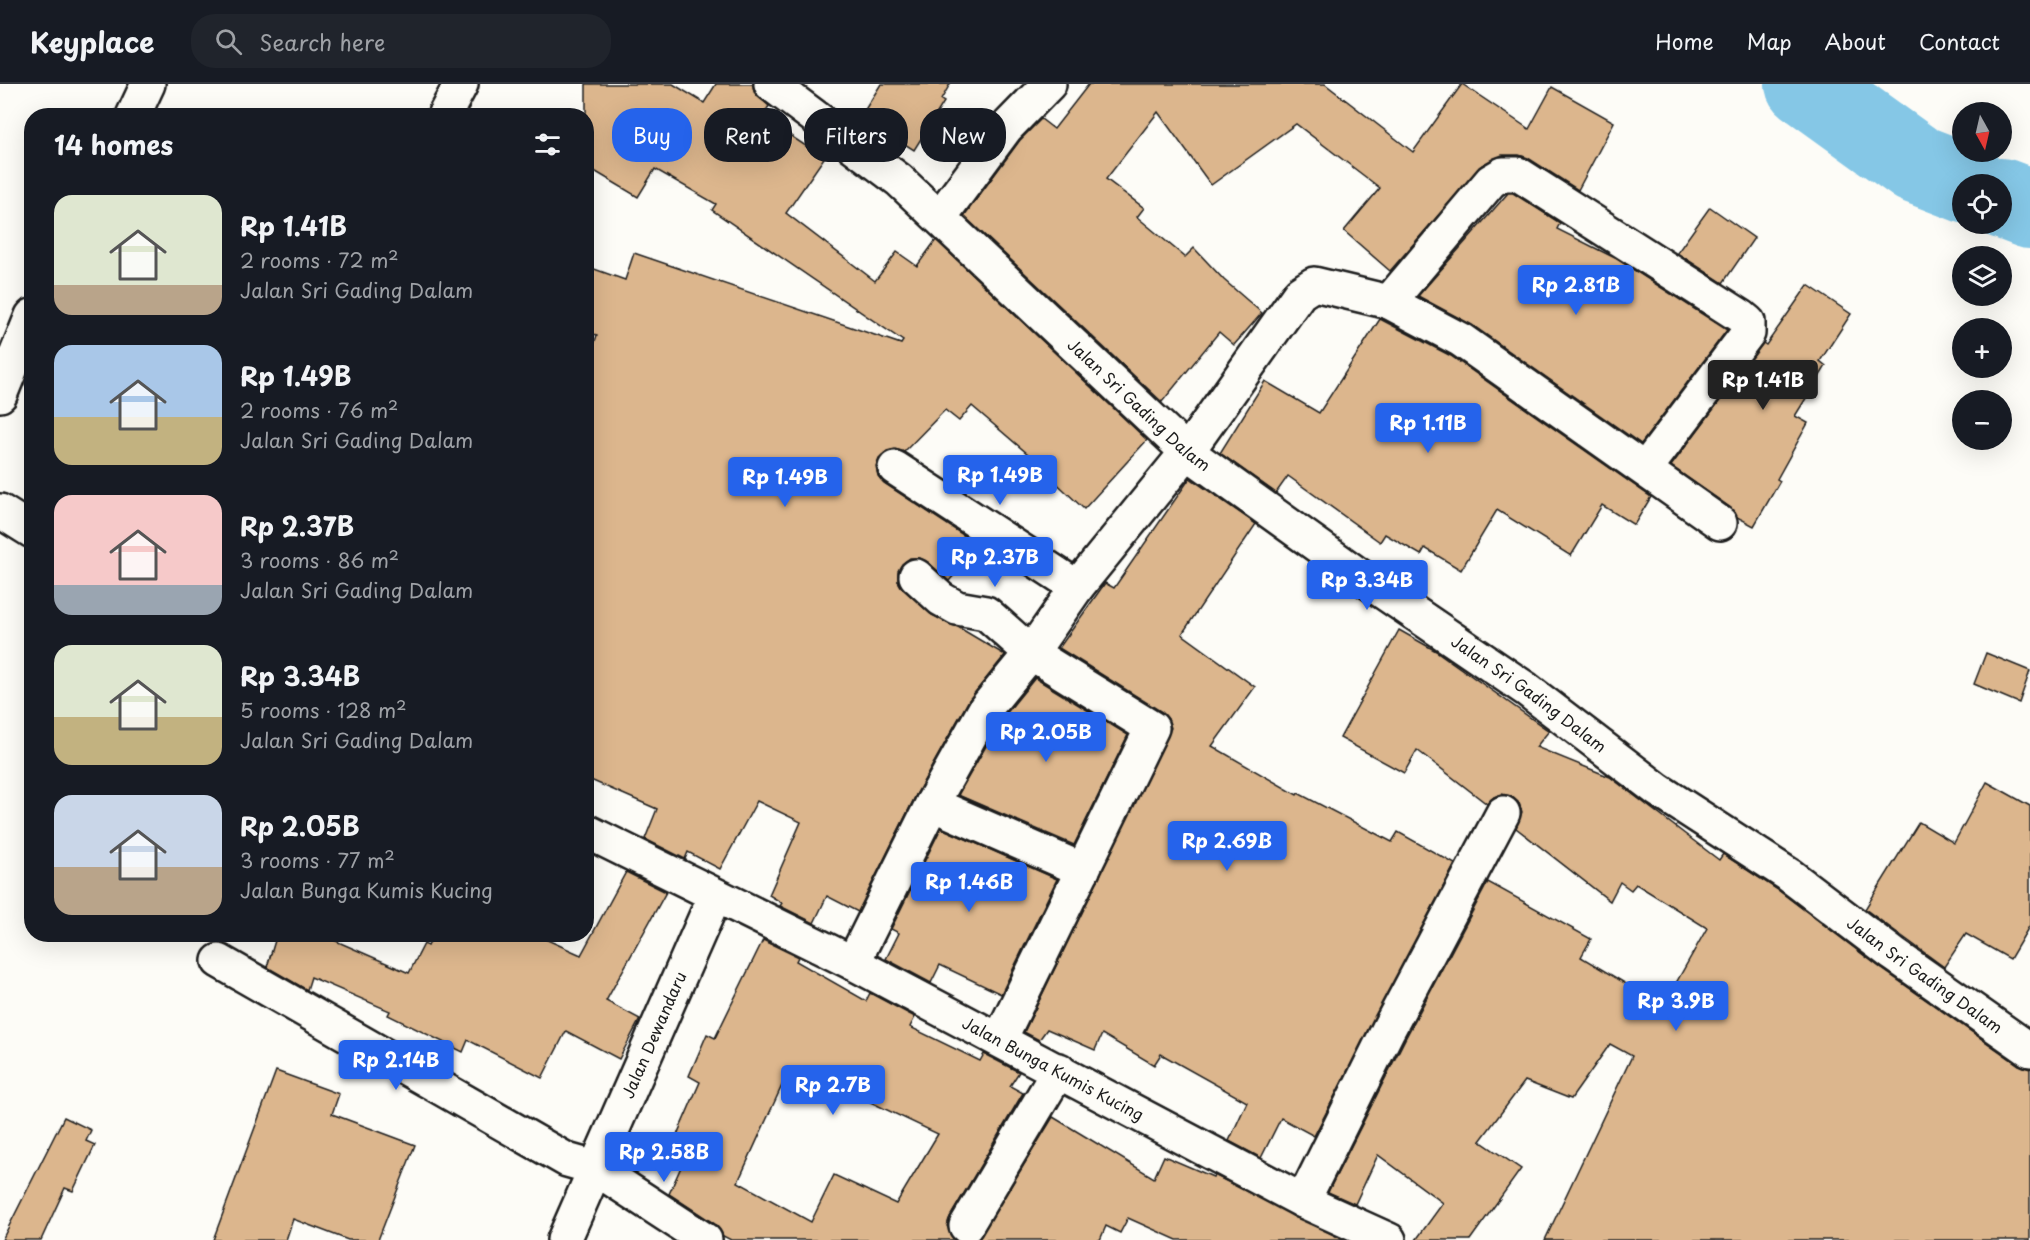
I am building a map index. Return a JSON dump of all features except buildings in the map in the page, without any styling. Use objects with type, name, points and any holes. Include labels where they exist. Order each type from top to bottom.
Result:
[{"type":"street","points":[[137,108],[148,84]]},
{"type":"street","points":[[448,108],[461,84]]},
{"type":"street","name":"Jalan Sri Gading Dalam","points":[[771,84],[899,180],[1187,452],[1357,574],[1526,689],[1658,790],[1789,875],[1893,954],[2030,1050]]},
{"type":"street","points":[[940,217],[1006,128],[1049,84]]},
{"type":"street","points":[[1389,302],[1491,181],[1503,174],[1518,174],[1742,317],[1748,322],[1748,333],[1646,468]]},
{"type":"street","points":[[853,963],[932,804],[985,710],[1031,653],[1077,587],[1187,452],[1300,293],[1314,284],[1389,302],[1461,340],[1646,468],[1720,523]]},
{"type":"street","points":[[0,395],[24,336]]},
{"type":"street","points":[[895,468],[1077,587]]},
{"type":"street","points":[[0,511],[24,526]]},
{"type":"street","points":[[916,576],[941,599],[957,608],[986,612],[1031,653],[1152,728],[1000,1039]]},
{"type":"street","points":[[932,804],[1083,870]]},
{"type":"street","points":[[1304,1201],[1388,1030],[1503,813]]},
{"type":"street","name":"Jalan Bunga Kumis Kucing","points":[[594,835],[853,963],[1304,1201],[1389,1240]]},
{"type":"street","name":"Jalan Dewandaru","points":[[564,1240],[715,896]]},
{"type":"street","points":[[219,961],[567,1160],[595,1168],[705,1240]]},
{"type":"street","points":[[966,1226],[1059,1071]]},
{"type":"waterway","points":[[1805,84],[1916,164],[1952,178]]},
{"type":"waterway","points":[[2012,202],[2030,209]]}]
